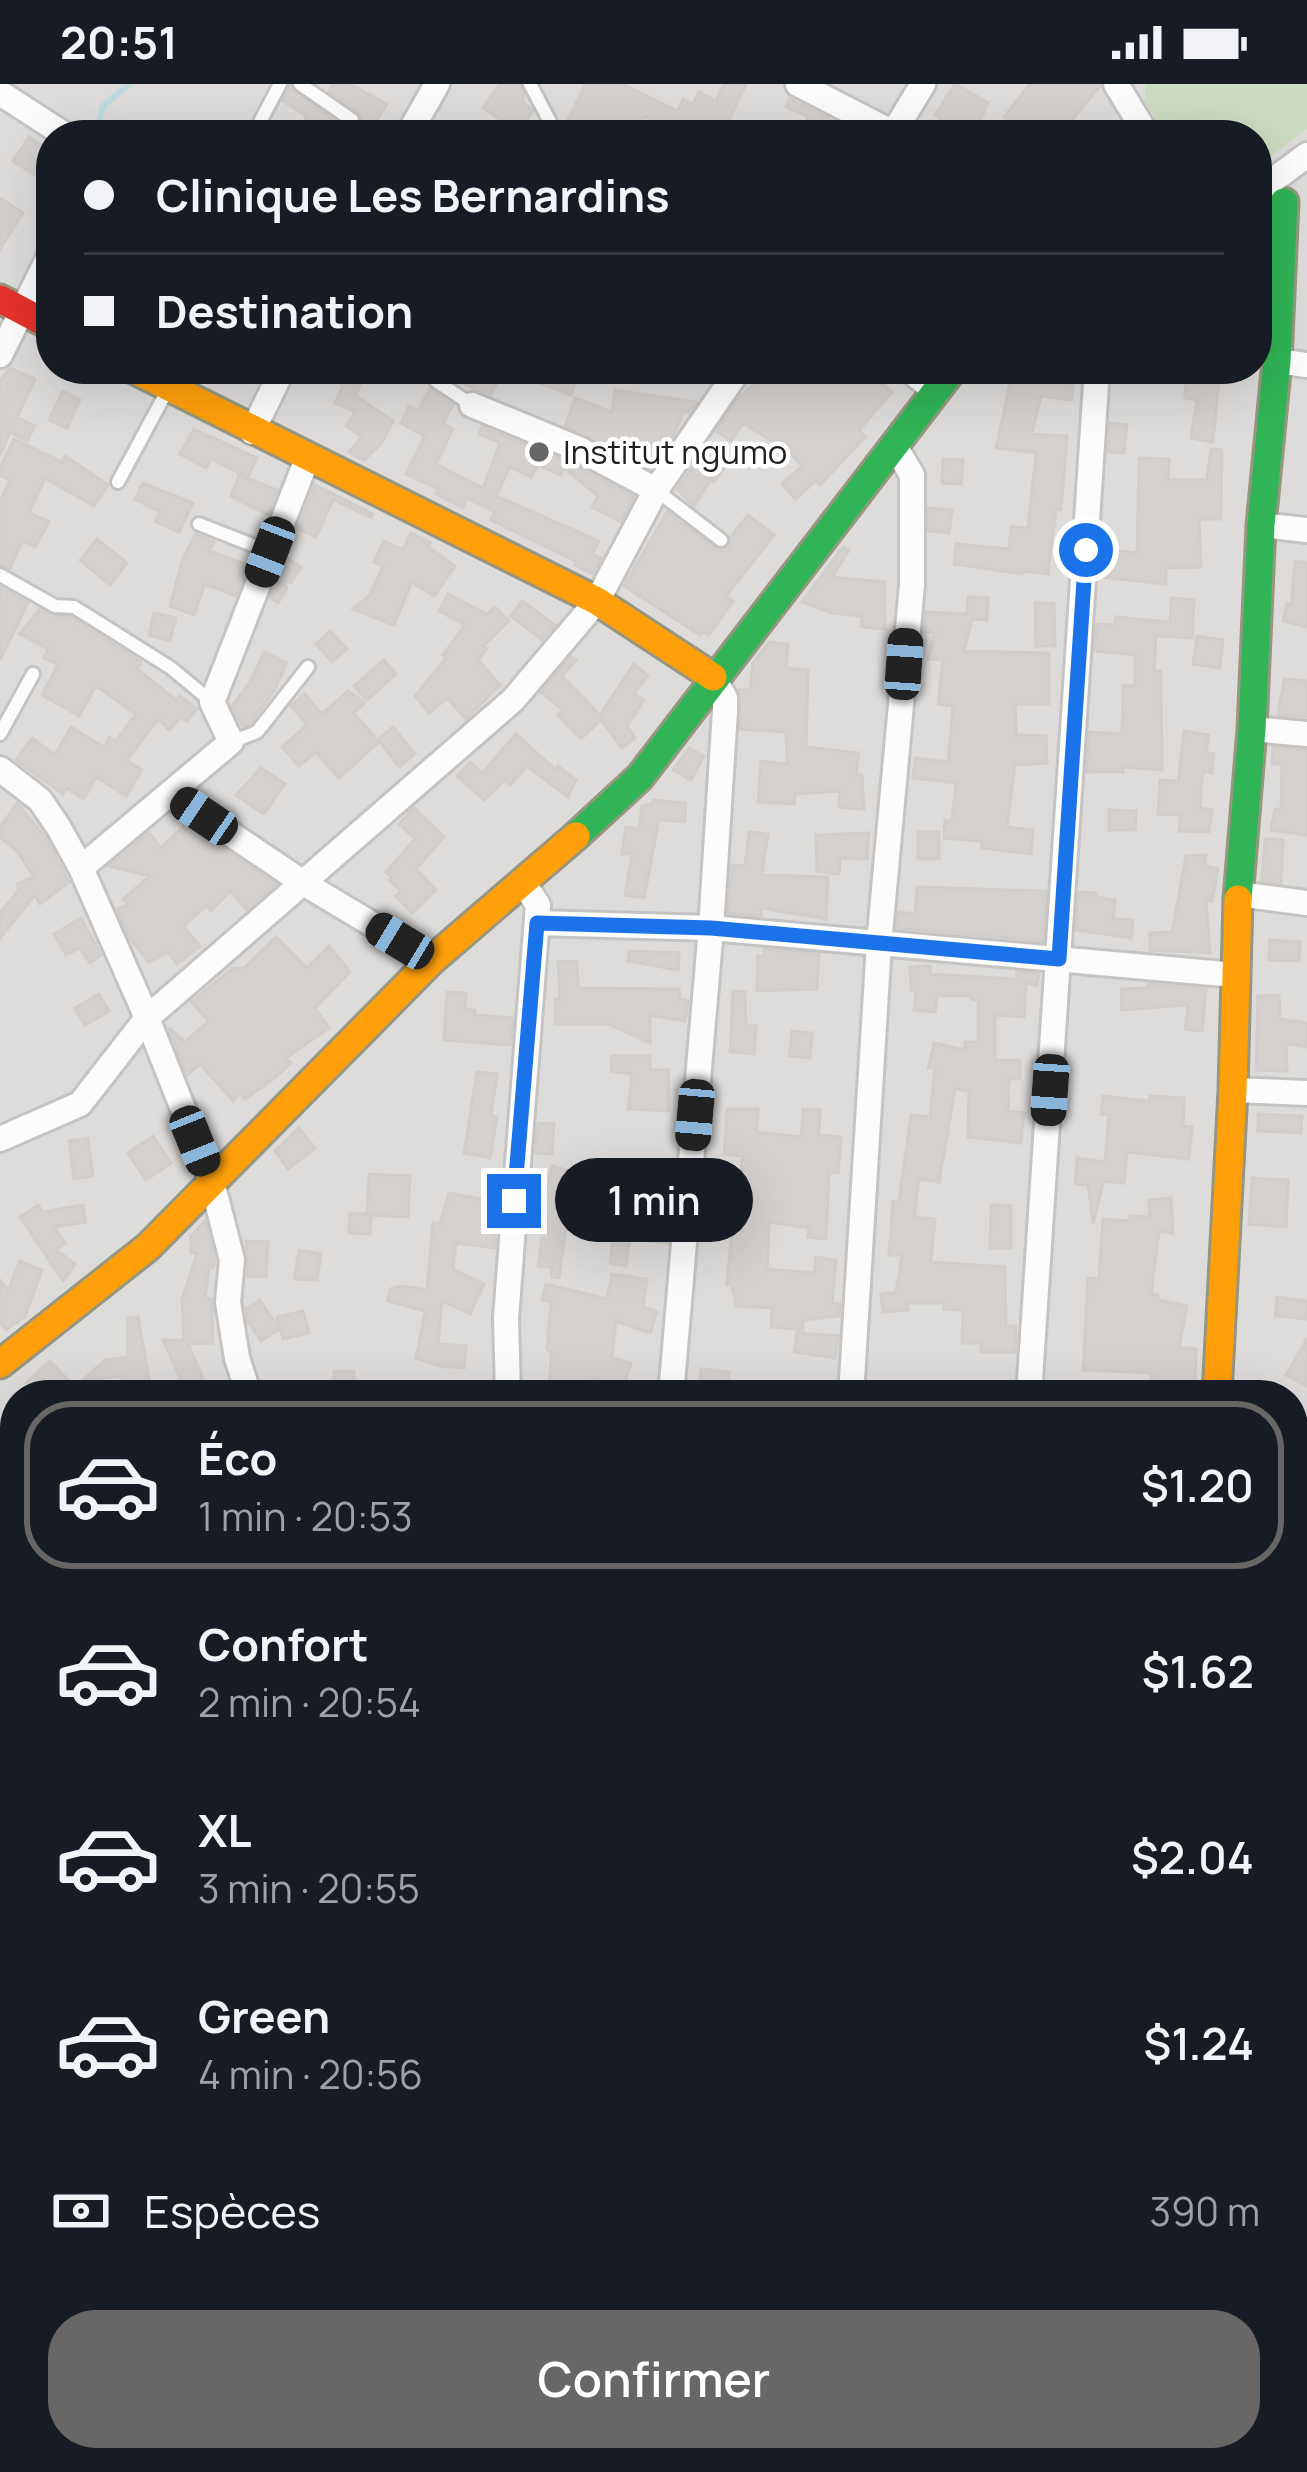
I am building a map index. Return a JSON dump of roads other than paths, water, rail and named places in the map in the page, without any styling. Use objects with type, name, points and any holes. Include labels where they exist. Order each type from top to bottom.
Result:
[{"type":"street","points":[[417,120],[437,84]]},
{"type":"street","points":[[798,84],[867,120]]},
{"type":"street","points":[[902,120],[923,84]]},
{"type":"street","points":[[1116,84],[1138,120]]},
{"type":"street","points":[[0,93],[42,120]]},
{"type":"street","points":[[1218,1380],[1238,894],[1252,729],[1261,525],[1277,361],[1276,199],[1307,155]]},
{"type":"street","points":[[0,355],[10,304],[36,272]]},
{"type":"street","points":[[1277,361],[1307,365]]},
{"type":"street","points":[[161,384],[597,602],[713,676],[725,698],[711,928],[672,1380]]},
{"type":"street","points":[[252,432],[276,384]]},
{"type":"street","points":[[0,1139],[80,1105],[147,1018],[513,700],[597,602],[656,490],[729,384]]},
{"type":"street","points":[[0,1364],[148,1247],[432,960],[524,884],[640,777],[713,676],[943,384]]},
{"type":"street","points":[[1030,1380],[1096,384]]},
{"type":"street","points":[[472,405],[579,449],[656,490]]},
{"type":"street","points":[[852,1380],[879,944],[912,585],[912,475],[895,445]]},
{"type":"street","points":[[81,868],[231,742],[212,701],[307,459]]},
{"type":"street","points":[[1261,525],[1307,530]]},
{"type":"street","points":[[1252,729],[1307,734]]},
{"type":"street","points":[[0,769],[40,800],[81,868],[147,1018],[212,1182],[232,1260],[228,1302],[244,1380]]},
{"type":"street","points":[[170,794],[305,884],[432,960]]},
{"type":"street","points":[[508,1380],[506,1318],[538,905],[524,884]]},
{"type":"street","points":[[1238,894],[1307,903]]},
{"type":"street","points":[[537,923],[711,928],[1234,975]]},
{"type":"street","points":[[1233,1090],[1307,1093]]},
{"type":"lane","points":[[261,120],[280,84]]},
{"type":"lane","points":[[300,84],[352,120]]},
{"type":"lane","points":[[530,84],[549,120]]},
{"type":"lane","points":[[440,384],[472,405]]},
{"type":"lane","points":[[118,482],[168,388]]},
{"type":"lane","points":[[656,490],[721,540]]},
{"type":"lane","points":[[199,524],[270,552]]},
{"type":"lane","points":[[0,575],[55,606],[74,607],[171,668],[212,701]]},
{"type":"lane","points":[[231,742],[257,732],[308,667]]},
{"type":"lane","points":[[0,734],[33,674]]},
{"type":"waterway","points":[[100,120],[103,106],[129,84]]},
{"type":"place","name":"Institut ngumo","points":[[539,452]]}]
